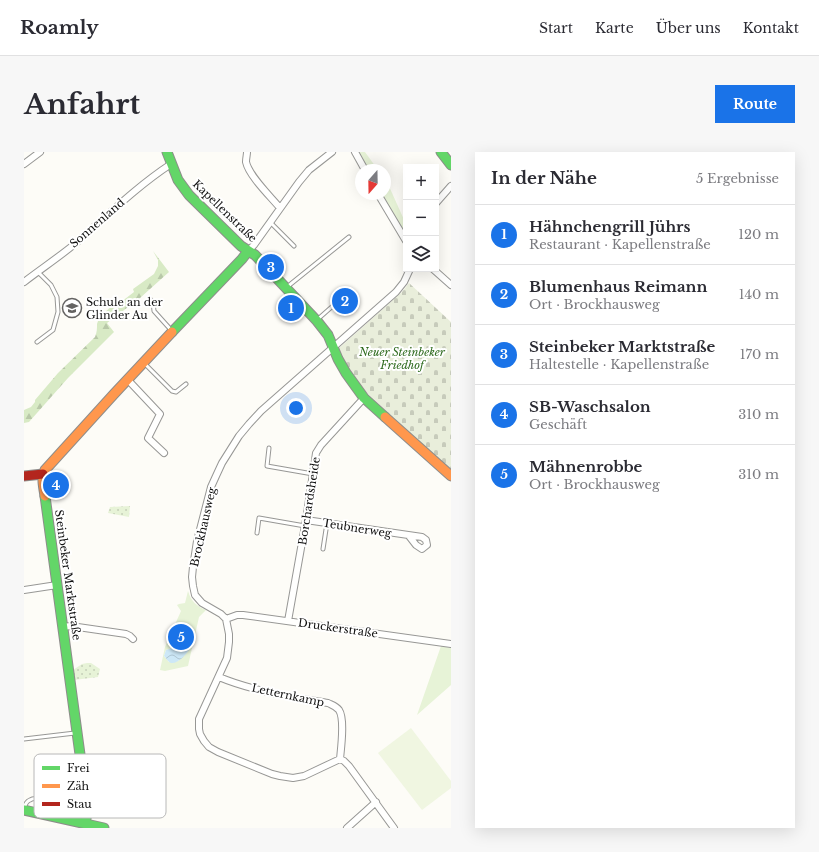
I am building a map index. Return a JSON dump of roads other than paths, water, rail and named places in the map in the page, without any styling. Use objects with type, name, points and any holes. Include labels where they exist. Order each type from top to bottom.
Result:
[{"type":"street","points":[[24,164],[40,152]]},
{"type":"street","name":"Kapellenstraße","points":[[167,152],[178,180],[189,194],[241,246],[255,255],[317,320],[328,335],[338,359],[346,373],[364,398],[451,476]]},
{"type":"street","points":[[247,152],[246,162],[253,175],[280,208]]},
{"type":"street","points":[[24,476],[43,474],[143,363],[242,259],[309,170],[332,152]]},
{"type":"street","points":[[355,152],[362,164]]},
{"type":"street","points":[[441,152],[451,165]]},
{"type":"street","name":"Sonnenland","points":[[24,282],[74,244],[155,174],[171,164]]},
{"type":"street","points":[[439,200],[451,186]]},
{"type":"street","points":[[382,200],[403,236]]},
{"type":"street","name":"Brockhausweg","points":[[226,619],[221,614],[198,600],[193,586],[195,552],[211,487],[222,463],[249,424],[261,410],[334,348],[396,292],[404,282],[409,272]]},
{"type":"street","points":[[436,272],[451,285]]},
{"type":"street","points":[[128,380],[160,414],[148,438],[164,453]]},
{"type":"street","name":"Borchardsheide","points":[[288,621],[316,453],[322,444],[364,398]]},
{"type":"street","name":"Steinbeker Marktstraße","points":[[43,474],[80,754]]},
{"type":"street","name":"Teubnerweg","points":[[305,523],[327,523],[409,536]]},
{"type":"street","points":[[24,590],[57,585]]},
{"type":"street","name":"Druckerstraße","points":[[226,619],[243,614],[451,644]]},
{"type":"street","points":[[226,619],[229,634],[229,649],[227,658],[199,719],[200,734],[204,742],[218,752],[272,774],[287,778],[304,776],[340,759],[348,766],[394,828]]},
{"type":"street","points":[[62,627],[71,626],[126,634],[133,639]]},
{"type":"street","name":"Letternkamp","points":[[219,677],[262,690],[328,703],[335,706],[342,716],[340,759]]},
{"type":"street","points":[[347,828],[376,802]]},
{"type":"street","points":[[24,809],[34,812]]},
{"type":"street","points":[[59,818],[85,826],[104,828]]},
{"type":"lane","points":[[270,222],[294,246]]},
{"type":"lane","points":[[286,288],[349,237]]},
{"type":"lane","points":[[37,342],[53,330],[58,312],[57,297],[51,285],[38,272]]},
{"type":"lane","points":[[149,298],[153,302],[154,311],[174,332]]},
{"type":"lane","points":[[317,320],[335,304]]},
{"type":"lane","points":[[143,363],[176,392],[186,384]]},
{"type":"lane","points":[[269,448],[267,466],[313,474]]},
{"type":"lane","points":[[257,533],[259,518],[305,523]]},
{"type":"lane","points":[[323,549],[327,523]]},
{"type":"lane","points":[[24,739],[77,733]]},
{"type":"lane","points":[[24,809],[26,803],[31,799],[34,799]]},
{"type":"water","points":[[183,627],[190,632],[188,644],[190,648],[185,656],[174,663],[171,663],[164,656],[166,650],[172,648],[174,641],[172,637],[180,628]]},
{"type":"place","name":"Steinbeker Marktstraße","points":[[271,267]]},
{"type":"place","name":"Blumenhaus Reimann","points":[[345,301]]},
{"type":"place","name":"Schule an der Glinder Au","points":[[72,308]]},
{"type":"place","name":"Hähnchengrill Jührs","points":[[291,308]]},
{"type":"place","name":"SB-Waschsalon","points":[[56,485]]},
{"type":"place","name":"Mähnenrobbe","points":[[181,637]]},
{"type":"park label","name":"Neuer Steinbeker Friedhof","points":[[402,358]]}]
